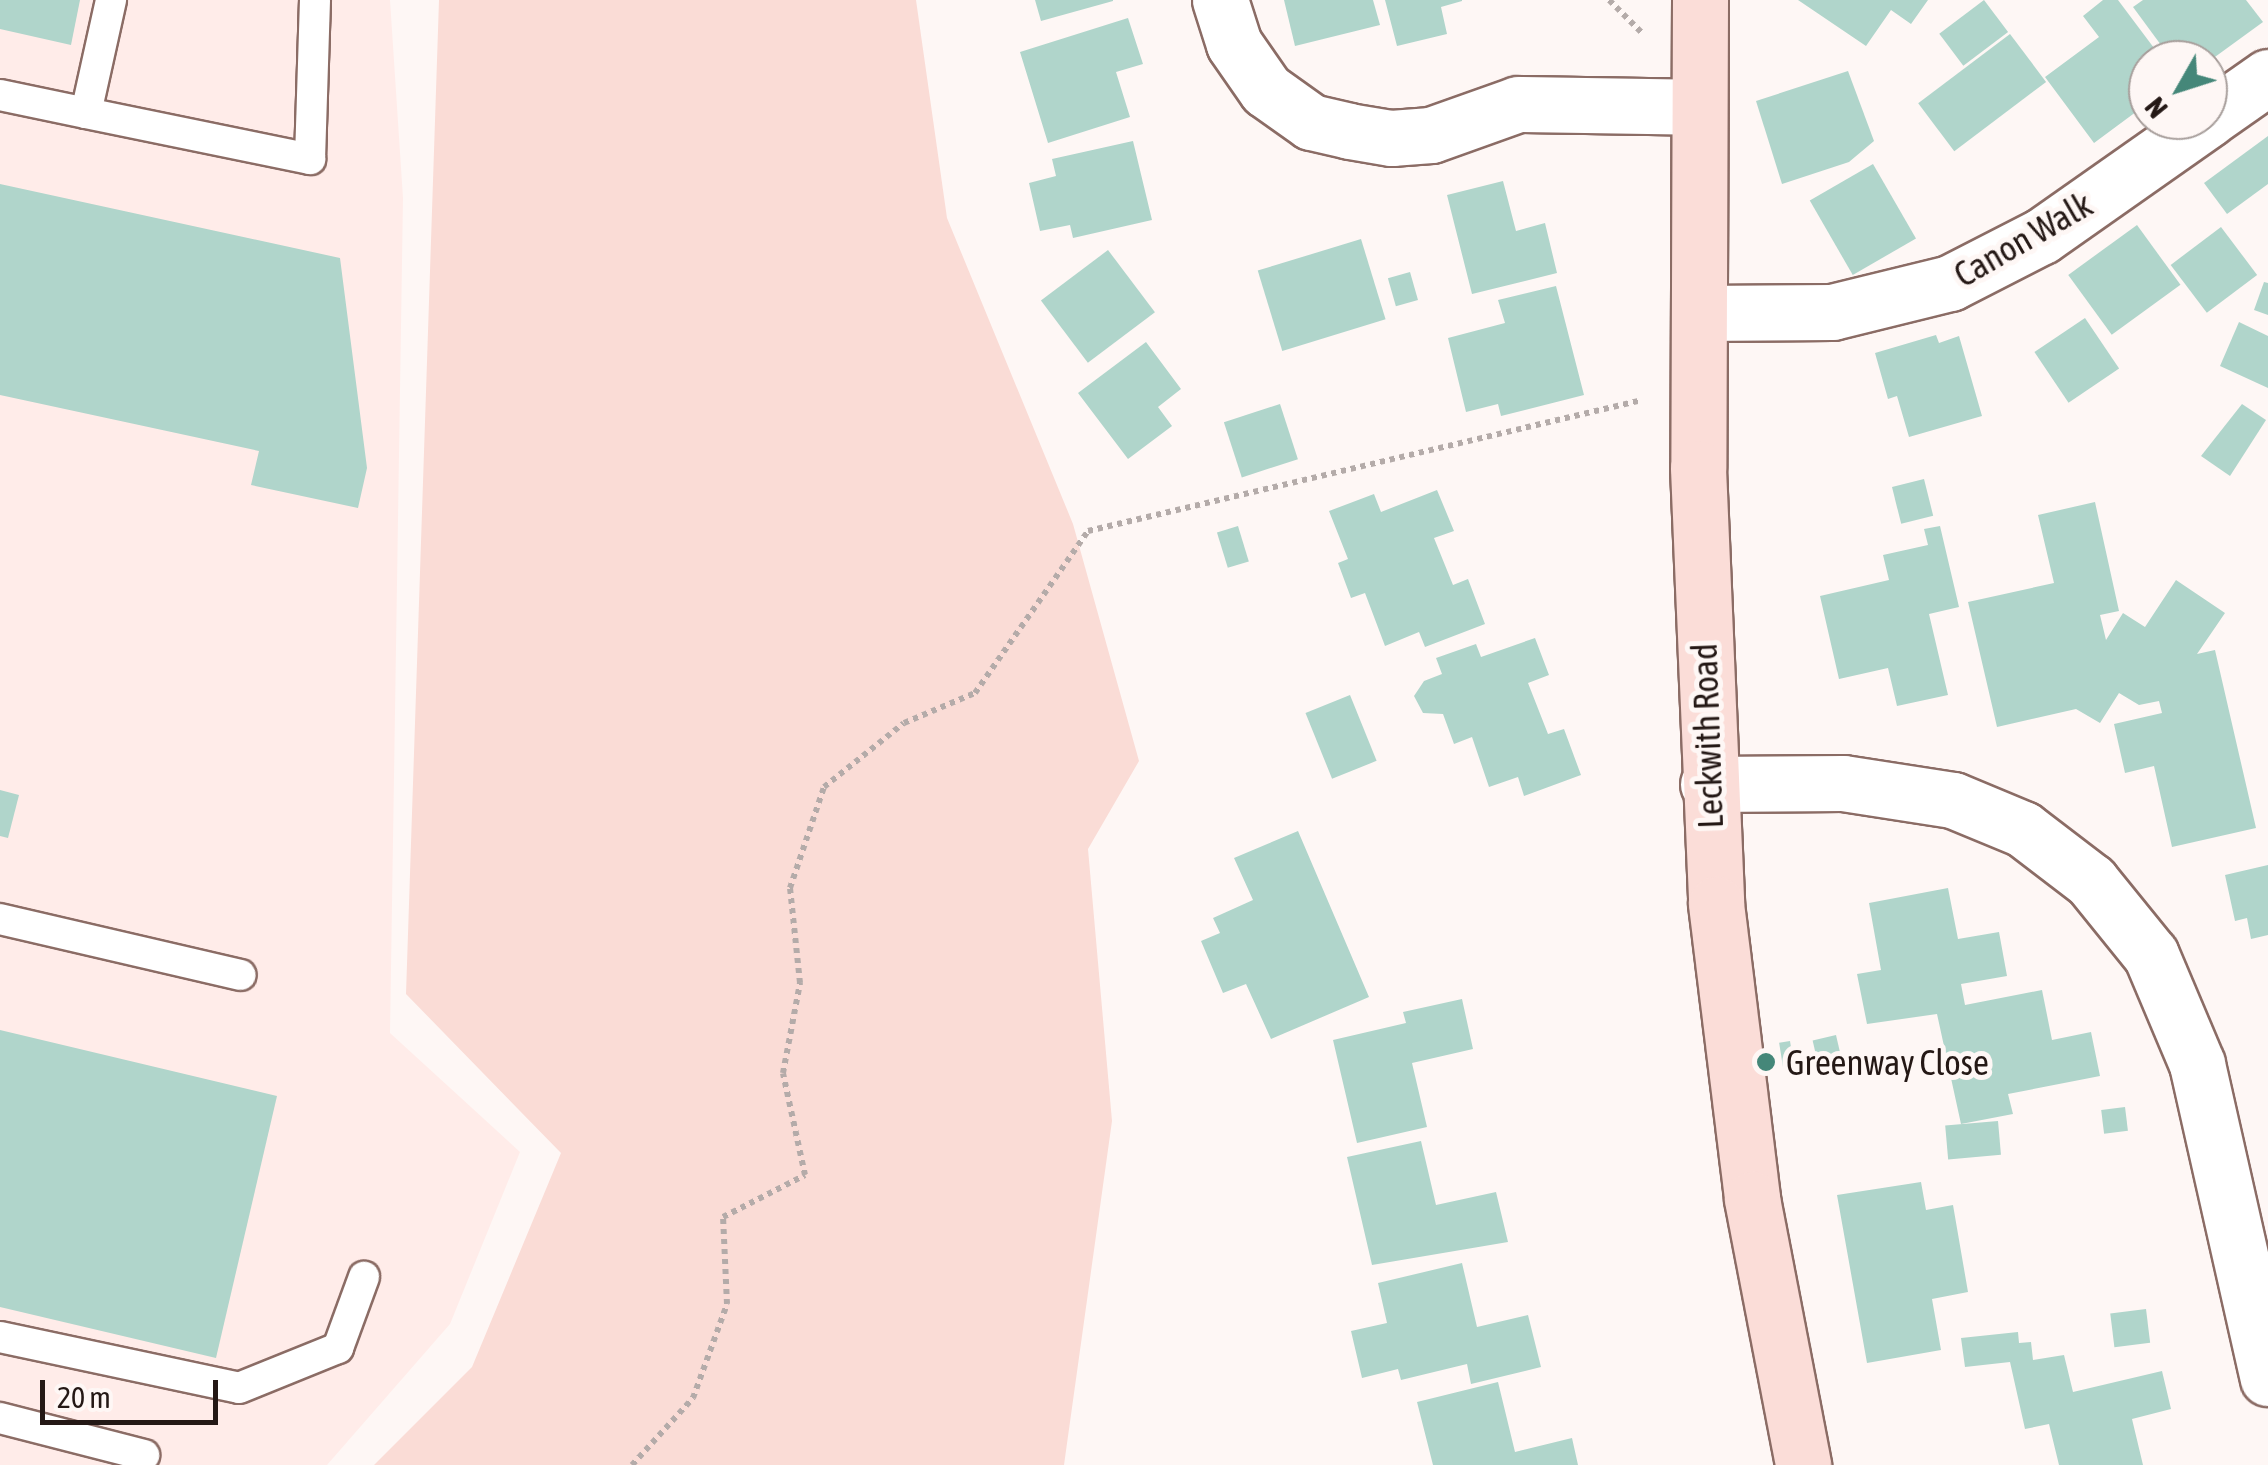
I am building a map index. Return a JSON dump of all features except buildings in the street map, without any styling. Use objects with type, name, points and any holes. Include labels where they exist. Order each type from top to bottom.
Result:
[{"type":"main road","name":"Leckwith Road","points":[[1700,0],[1699,313],[1708,784],[1752,1199],[1803,1465]]},
{"type":"street","points":[[1220,0],[1234,44],[1266,90],[1312,122],[1349,131],[1391,138],[1431,134],[1518,104],[1699,108]]},
{"type":"street","name":"Canon Walk","points":[[2228,105],[2268,77]]},
{"type":"street","name":"Canon Walk","points":[[1699,313],[1832,312],[1950,283],[2042,236],[2179,140]]},
{"type":"street","points":[[1708,784],[1843,783],[1953,800],[2023,829],[2091,881],[2151,955],[2197,1064],[2268,1378]]},
{"type":"lane","points":[[86,113],[111,0]]},
{"type":"lane","points":[[0,96],[310,159],[316,0]]},
{"type":"lane","points":[[0,919],[241,975]]},
{"type":"lane","points":[[0,1338],[239,1388],[338,1348],[364,1277]]},
{"type":"lane","points":[[0,1418],[144,1455]]},
{"type":"path","points":[[1609,0],[1651,42]]},
{"type":"path","points":[[632,1465],[693,1398],[727,1304],[723,1218],[804,1175],[782,1072],[800,983],[790,888],[824,786],[904,723],[975,694],[1088,532],[1661,395]]},
{"type":"shaded area","points":[[0,0],[390,0],[403,198],[390,1033],[520,1152],[450,1324],[327,1465],[0,1465]]},
{"type":"shaded area","points":[[439,0],[916,0],[947,218],[1073,524],[1139,761],[1088,849],[1112,1121],[1064,1465],[374,1465],[472,1367],[561,1153],[406,994]]},
{"type":"place","name":"Greenway Close","points":[[1766,1062]]}]
